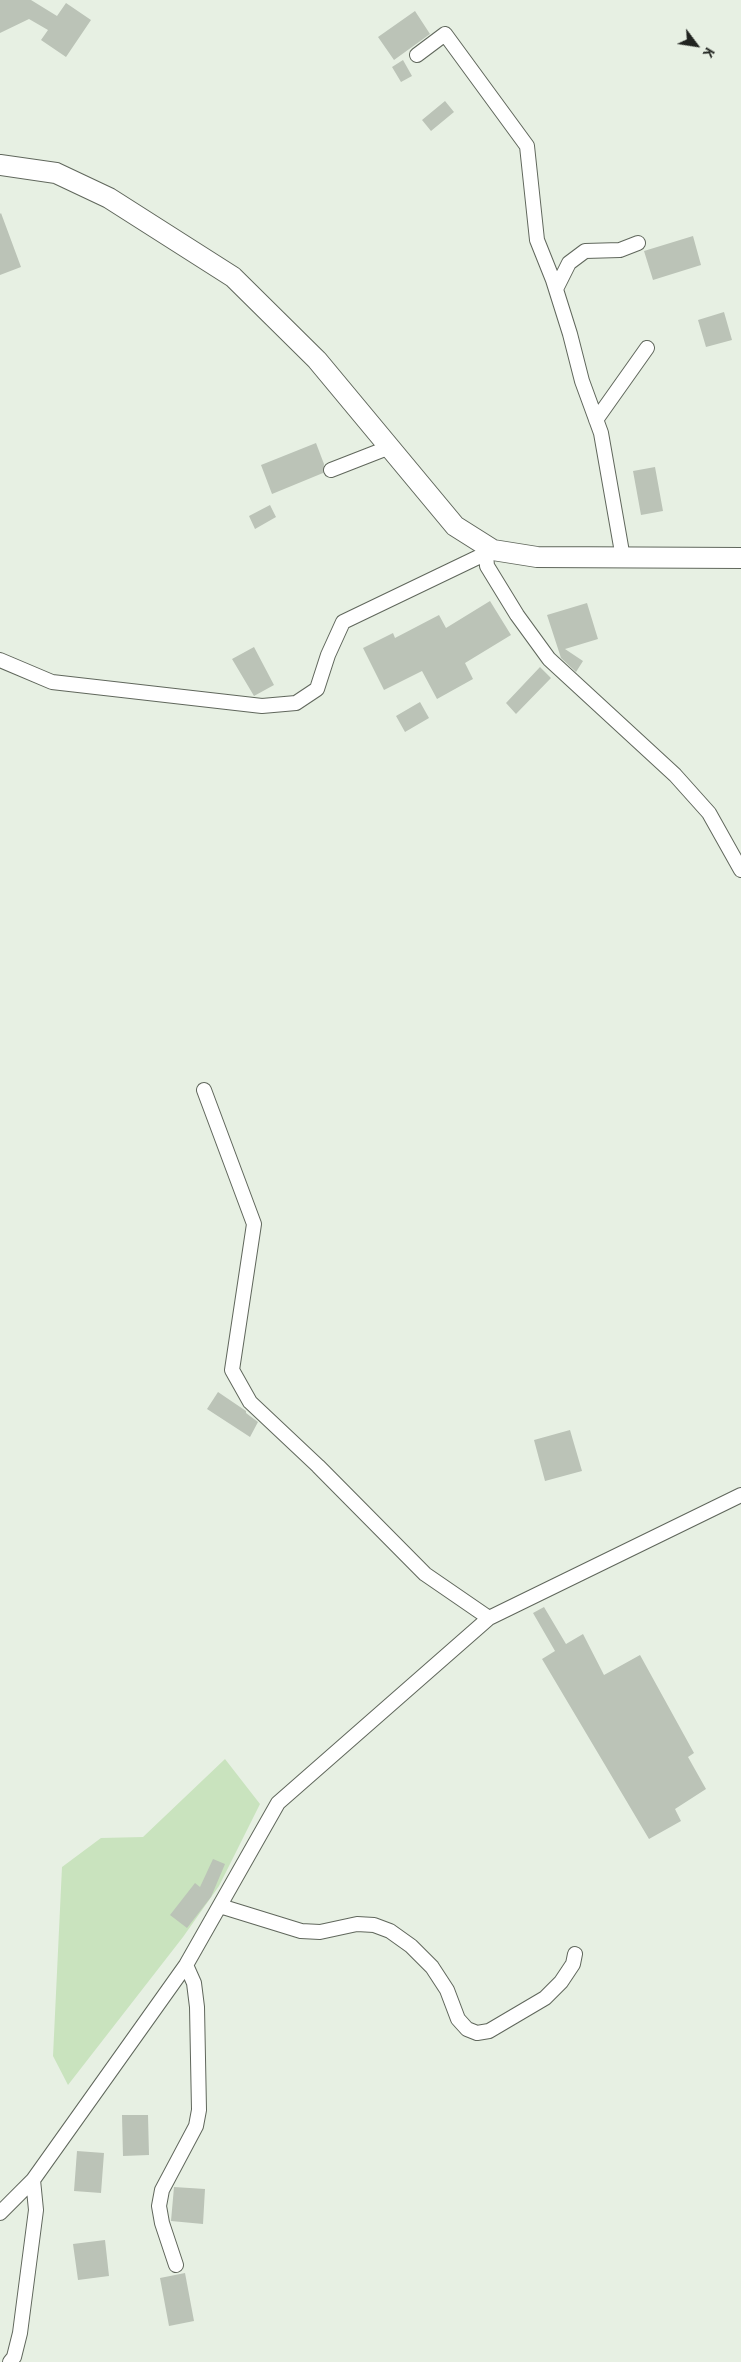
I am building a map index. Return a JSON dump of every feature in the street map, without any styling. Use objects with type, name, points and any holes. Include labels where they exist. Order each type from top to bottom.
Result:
[{"type":"street","points":[[417,54],[445,34],[527,146],[537,240],[556,288],[582,381],[596,420],[610,473],[624,558]]},
{"type":"street","points":[[0,165],[56,173],[108,198],[233,277],[316,360],[454,526],[490,552],[537,558],[741,558]]},
{"type":"street","points":[[556,288],[569,263],[585,251],[620,250],[638,242]]},
{"type":"street","points":[[596,420],[647,348]]},
{"type":"street","points":[[332,470],[390,447]]},
{"type":"street","points":[[0,660],[52,682],[262,706],[296,703],[317,689],[328,655],[343,622],[490,552]]},
{"type":"street","points":[[490,552],[487,566],[517,615],[549,659],[675,775],[709,813],[741,870]]},
{"type":"street","points":[[204,1090],[254,1224],[232,1370],[250,1402],[318,1466],[425,1574],[489,1618]]},
{"type":"street","points":[[0,2213],[33,2180],[186,1965],[278,1803],[489,1618],[741,1495]]},
{"type":"street","points":[[220,1906],[301,1931],[320,1932],[357,1924],[374,1925],[390,1931],[412,1946],[432,1967],[447,1990],[458,2019],[467,2029],[477,2033],[489,2031],[545,1998],[565,1976],[573,1964],[575,1954]]},
{"type":"street","points":[[176,2265],[162,2223],[160,2206],[162,2190],[194,2133],[199,2110],[197,2007],[194,1983],[186,1965]]},
{"type":"street","points":[[10,2362],[14,2357],[20,2333],[36,2210],[33,2180]]},
{"type":"green space","points":[[225,1759],[260,1804],[219,1886],[183,1937],[68,2085],[53,2056],[62,1867],[101,1838],[143,1837]]},
{"type":"building","points":[[0,0],[31,0],[57,16],[66,3],[91,20],[66,57],[41,40],[48,30],[29,19],[0,33]]},
{"type":"building","points":[[415,11],[430,34],[394,60],[378,37]]},
{"type":"building","points":[[403,60],[412,76],[401,82],[392,67]]},
{"type":"building","points":[[445,101],[454,112],[431,131],[422,120]]},
{"type":"building","points":[[0,214],[21,267],[0,275]]},
{"type":"building","points":[[693,236],[701,265],[653,280],[644,251]]},
{"type":"building","points":[[724,312],[732,340],[706,347],[698,320]]},
{"type":"building","points":[[316,443],[324,464],[323,473],[272,494],[261,465]]},
{"type":"building","points":[[655,467],[663,511],[641,515],[633,471]]},
{"type":"building","points":[[270,505],[276,517],[255,529],[249,516]]},
{"type":"building","points":[[490,601],[511,635],[465,663],[473,679],[437,699],[422,671],[384,690],[363,648],[393,633],[395,638],[439,615],[446,628]]},
{"type":"building","points":[[587,603],[598,639],[565,649],[583,661],[576,672],[561,658],[547,615]]},
{"type":"building","points":[[254,647],[274,685],[254,696],[232,659]]},
{"type":"building","points":[[540,667],[551,678],[516,714],[506,703]]},
{"type":"building","points":[[420,702],[429,718],[405,732],[396,716]]},
{"type":"building","points":[[218,1392],[246,1411],[258,1422],[250,1437],[207,1409]]},
{"type":"building","points":[[570,1430],[582,1471],[545,1481],[534,1440]]},
{"type":"building","points":[[544,1607],[566,1644],[583,1634],[604,1675],[640,1655],[694,1753],[688,1757],[706,1789],[675,1809],[681,1821],[649,1839],[542,1659],[555,1651],[533,1613]]},
{"type":"building","points":[[213,1859],[225,1864],[211,1897],[187,1928],[170,1915],[195,1883],[200,1887]]},
{"type":"building","points":[[122,2115],[148,2115],[149,2155],[123,2156]]},
{"type":"building","points":[[77,2151],[104,2153],[101,2193],[74,2191]]},
{"type":"building","points":[[174,2187],[205,2189],[203,2224],[171,2221]]},
{"type":"building","points":[[105,2240],[109,2276],[78,2280],[73,2244]]},
{"type":"building","points":[[185,2273],[194,2321],[169,2326],[160,2278]]}]
